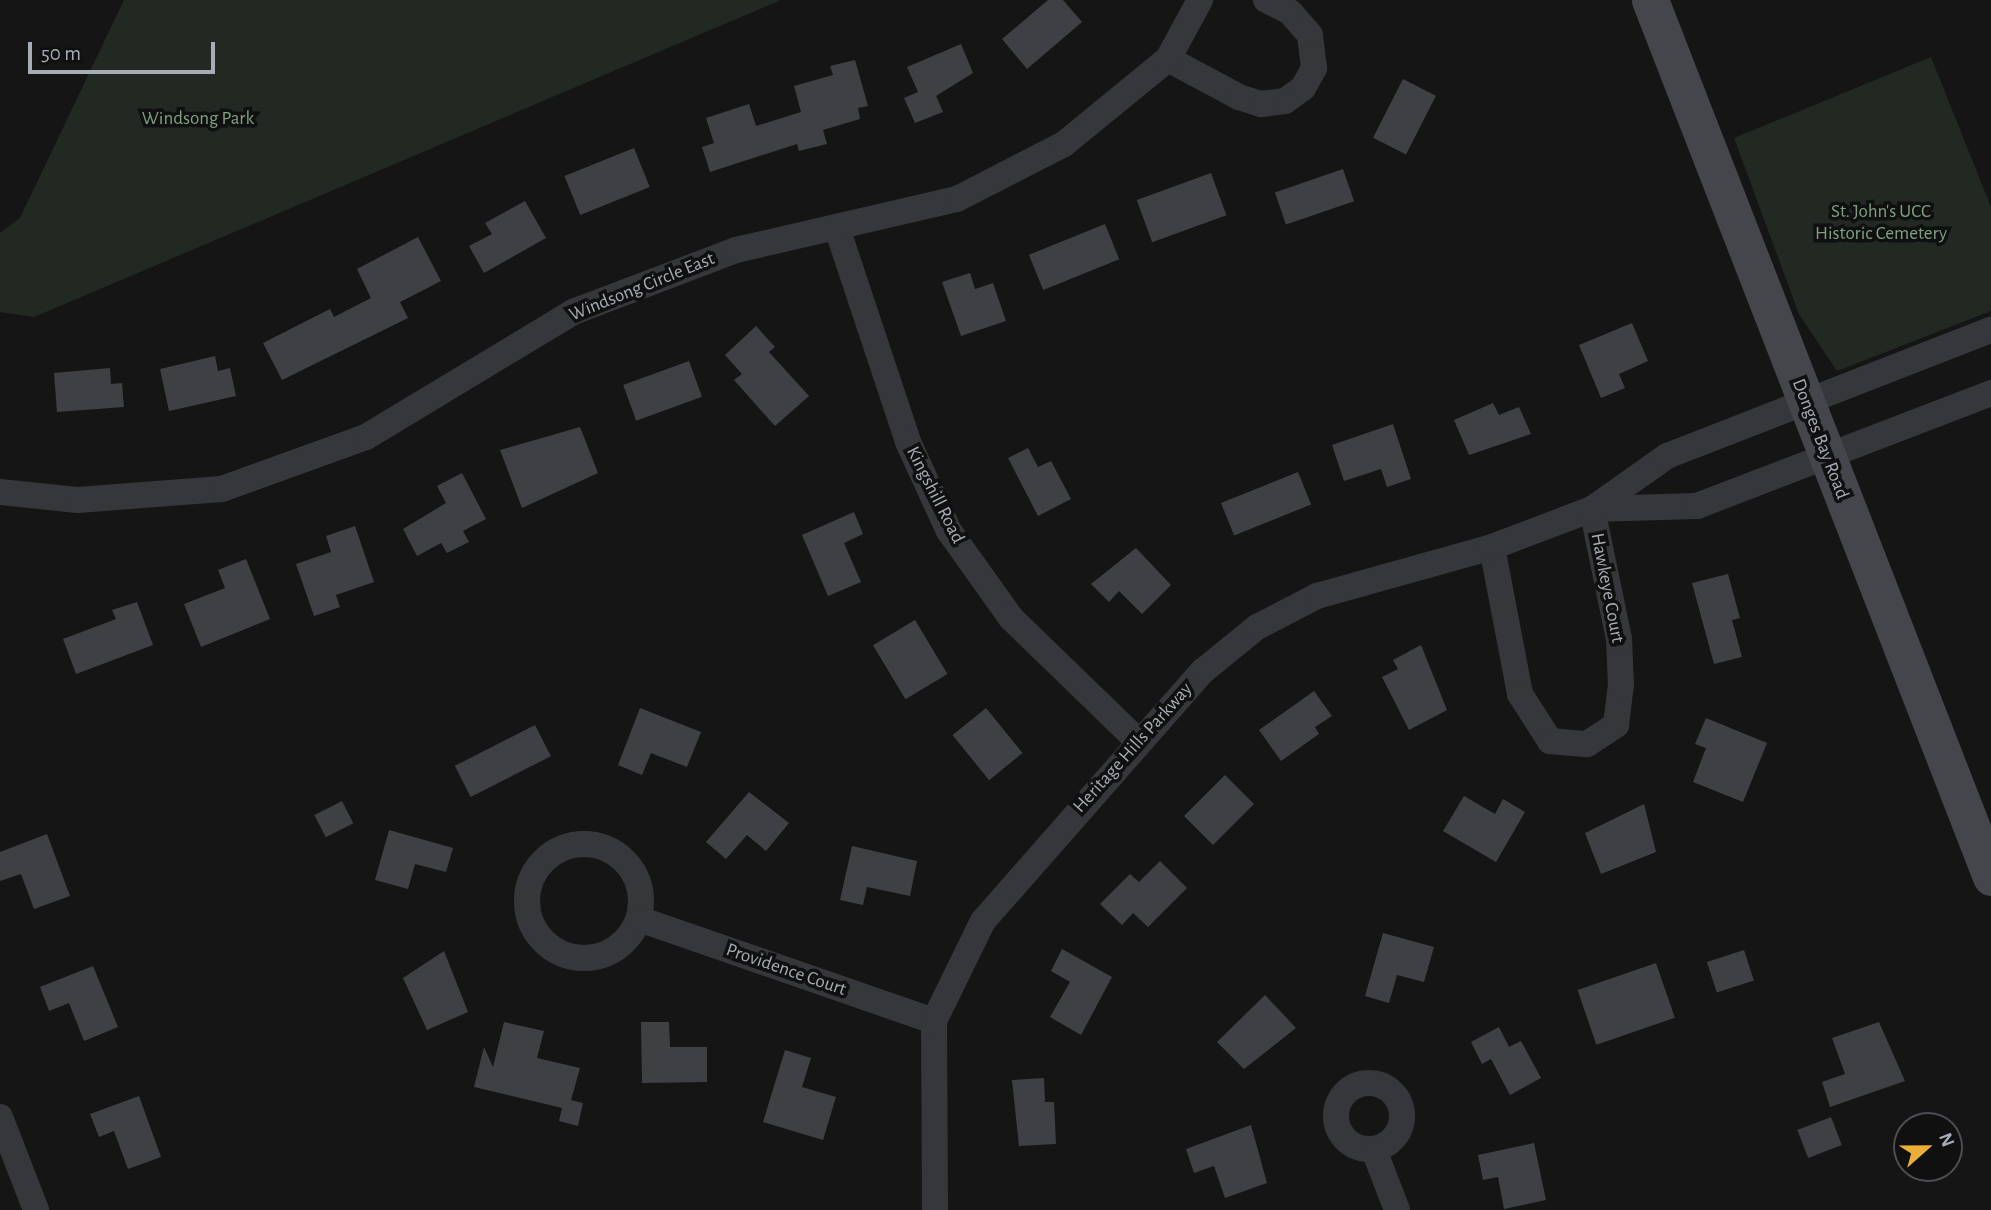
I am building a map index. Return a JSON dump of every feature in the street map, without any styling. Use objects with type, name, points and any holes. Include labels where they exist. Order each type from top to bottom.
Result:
[{"type":"street","name":"Windsong Circle East","points":[[0,492],[78,500],[222,489],[366,437],[573,312],[736,250],[838,231],[957,199],[1064,144],[1168,59],[1200,0]]},
{"type":"street","points":[[1168,59],[1238,97],[1261,104],[1285,101],[1303,89],[1314,68],[1310,35],[1290,12],[1266,0]]},
{"type":"street","name":"Donges Bay Road","points":[[1650,0],[1991,877]]},
{"type":"street","name":"Kingshill Road","points":[[838,231],[908,442],[949,531],[1012,618],[1139,742]]},
{"type":"street","name":"Heritage Hills Parkway","points":[[935,1210],[934,1021],[983,921],[1203,671],[1257,627],[1317,596],[1492,547],[1592,509],[1667,457],[1804,398],[1991,330]]},
{"type":"street","name":"Heritage Hills Parkway","points":[[1592,509],[1697,506],[1991,393]]},
{"type":"street","name":"Hawkeye Court","points":[[1492,547],[1520,694],[1549,741],[1587,744],[1616,724],[1621,686],[1619,639],[1592,509]]},
{"type":"street","points":[[575,844],[604,848],[628,864],[638,881],[639,919],[617,948],[592,957],[565,955],[549,946],[529,916],[531,879],[557,850],[575,844]]},
{"type":"street","name":"Providence Court","points":[[639,919],[934,1021]]},
{"type":"street","points":[[0,1117],[36,1210]]},
{"type":"street","points":[[1374,1150],[1397,1210]]},
{"type":"green space","name":"Windsong Park","points":[[124,0],[781,0],[34,317],[0,312],[0,233],[20,218]]},
{"type":"green space","name":"St. John's UCC Historic Cemetery","points":[[1931,57],[1991,207],[1991,311],[1837,371],[1799,314],[1734,138]]},
{"type":"building","points":[[1048,0],[1063,0],[1082,22],[1027,69],[1002,39]]},
{"type":"building","points":[[961,44],[973,73],[936,96],[943,112],[915,123],[904,98],[918,92],[907,67]]},
{"type":"building","points":[[855,60],[868,106],[858,108],[860,119],[823,130],[827,144],[799,151],[797,144],[710,172],[702,147],[714,143],[706,118],[749,104],[756,126],[801,112],[794,86],[833,75],[830,66]]},
{"type":"building","points":[[1403,79],[1436,96],[1406,155],[1373,138]]},
{"type":"building","points":[[634,148],[650,187],[580,215],[564,176]]},
{"type":"building","points":[[1343,169],[1354,201],[1286,225],[1275,192]]},
{"type":"building","points":[[1211,173],[1226,215],[1152,242],[1137,200]]},
{"type":"building","points":[[525,201],[546,238],[484,273],[469,246],[492,234],[485,223]]},
{"type":"building","points":[[1105,224],[1119,259],[1043,290],[1029,255]]},
{"type":"building","points":[[418,237],[441,281],[400,302],[408,318],[282,380],[263,343],[330,309],[334,317],[371,298],[357,269]]},
{"type":"building","points":[[970,273],[975,289],[993,283],[1006,321],[961,336],[942,282]]},
{"type":"building","points":[[1632,323],[1648,361],[1619,374],[1625,388],[1601,398],[1579,345]]},
{"type":"building","points":[[756,326],[775,347],[769,352],[809,396],[775,426],[734,380],[742,374],[725,355]]},
{"type":"building","points":[[215,356],[218,371],[230,368],[236,396],[169,411],[160,369]]},
{"type":"building","points":[[689,361],[702,397],[636,421],[623,385]]},
{"type":"building","points":[[110,368],[111,384],[122,383],[124,407],[57,412],[54,373]]},
{"type":"building","points":[[1493,403],[1499,415],[1519,407],[1531,434],[1469,455],[1454,420]]},
{"type":"building","points":[[1393,424],[1411,479],[1387,487],[1381,469],[1344,481],[1332,445]]},
{"type":"building","points":[[580,427],[598,473],[522,508],[500,450]]},
{"type":"building","points":[[1028,448],[1038,467],[1051,461],[1071,499],[1038,516],[1008,458]]},
{"type":"building","points":[[1298,472],[1311,504],[1234,536],[1221,503]]},
{"type":"building","points":[[462,473],[486,519],[463,531],[469,542],[447,553],[441,543],[417,556],[403,529],[446,503],[437,486]]},
{"type":"building","points":[[854,512],[863,534],[844,543],[861,582],[828,596],[802,535]]},
{"type":"building","points":[[355,526],[374,582],[336,595],[340,607],[314,616],[296,564],[331,552],[326,536]]},
{"type":"building","points":[[1136,548],[1171,585],[1142,614],[1119,591],[1109,602],[1091,584]]},
{"type":"building","points":[[246,559],[270,619],[201,647],[184,604],[225,588],[218,570]]},
{"type":"building","points":[[1728,574],[1740,618],[1732,620],[1742,657],[1714,664],[1692,583]]},
{"type":"building","points":[[137,602],[153,645],[76,674],[63,639],[116,619],[112,610]]},
{"type":"building","points":[[915,620],[947,674],[905,699],[873,645]]},
{"type":"building","points":[[1421,645],[1447,710],[1409,730],[1382,677],[1398,669],[1393,660]]},
{"type":"building","points":[[1314,691],[1332,716],[1315,727],[1319,734],[1281,761],[1259,730]]},
{"type":"building","points":[[640,708],[701,732],[687,767],[651,753],[642,775],[618,765]]},
{"type":"building","points":[[986,708],[1023,753],[989,780],[953,735]]},
{"type":"building","points":[[1706,718],[1767,743],[1743,802],[1693,782],[1706,748],[1695,744]]},
{"type":"building","points":[[535,725],[551,756],[471,797],[455,766]]},
{"type":"building","points":[[1225,775],[1254,804],[1213,845],[1184,816]]},
{"type":"building","points":[[749,792],[789,823],[766,851],[747,835],[726,859],[706,842]]},
{"type":"building","points":[[1464,796],[1495,814],[1503,799],[1525,812],[1496,862],[1443,831]]},
{"type":"building","points":[[342,801],[353,823],[326,837],[314,815]]},
{"type":"building","points":[[1644,804],[1656,852],[1601,874],[1585,833]]},
{"type":"building","points":[[389,830],[453,848],[446,872],[415,864],[408,889],[375,880]]},
{"type":"building","points":[[47,834],[70,896],[34,909],[21,874],[0,881],[0,852]]},
{"type":"building","points":[[852,846],[917,861],[910,896],[867,887],[863,905],[840,900]]},
{"type":"building","points":[[1160,861],[1187,888],[1148,927],[1133,913],[1122,925],[1100,904],[1130,874],[1139,882]]},
{"type":"building","points":[[1383,933],[1434,947],[1424,982],[1397,975],[1389,1003],[1365,996]]},
{"type":"building","points":[[1062,949],[1112,977],[1081,1035],[1050,1017],[1070,982],[1051,971]]},
{"type":"building","points":[[1744,950],[1754,980],[1717,992],[1707,962]]},
{"type":"building","points":[[444,951],[468,1012],[427,1030],[403,978]]},
{"type":"building","points":[[1656,963],[1675,1018],[1596,1045],[1578,990]]},
{"type":"building","points":[[93,966],[118,1027],[84,1041],[69,1003],[49,1011],[40,987]]},
{"type":"building","points":[[1265,995],[1296,1028],[1244,1069],[1217,1042]]},
{"type":"building","points":[[504,1022],[544,1031],[537,1058],[580,1068],[571,1100],[583,1103],[578,1126],[559,1121],[562,1108],[474,1087],[484,1047],[493,1067]]},
{"type":"building","points":[[641,1022],[669,1022],[670,1047],[707,1047],[707,1082],[642,1083]]},
{"type":"building","points":[[1879,1022],[1905,1081],[1830,1107],[1822,1082],[1845,1074],[1832,1038]]},
{"type":"building","points":[[1499,1027],[1509,1047],[1521,1041],[1541,1078],[1510,1095],[1491,1059],[1482,1064],[1471,1042]]},
{"type":"building","points":[[785,1050],[811,1058],[802,1087],[836,1097],[823,1140],[763,1122]]},
{"type":"building","points":[[1044,1078],[1045,1102],[1054,1102],[1056,1144],[1019,1146],[1012,1080]]},
{"type":"building","points":[[139,1096],[161,1157],[128,1169],[114,1131],[99,1137],[90,1114]]},
{"type":"building","points":[[1831,1117],[1842,1145],[1808,1158],[1797,1130]]},
{"type":"building","points":[[1251,1125],[1267,1183],[1225,1198],[1214,1166],[1194,1173],[1186,1149]]},
{"type":"building","points":[[1534,1143],[1546,1200],[1504,1209],[1498,1177],[1483,1180],[1478,1155]]}]
